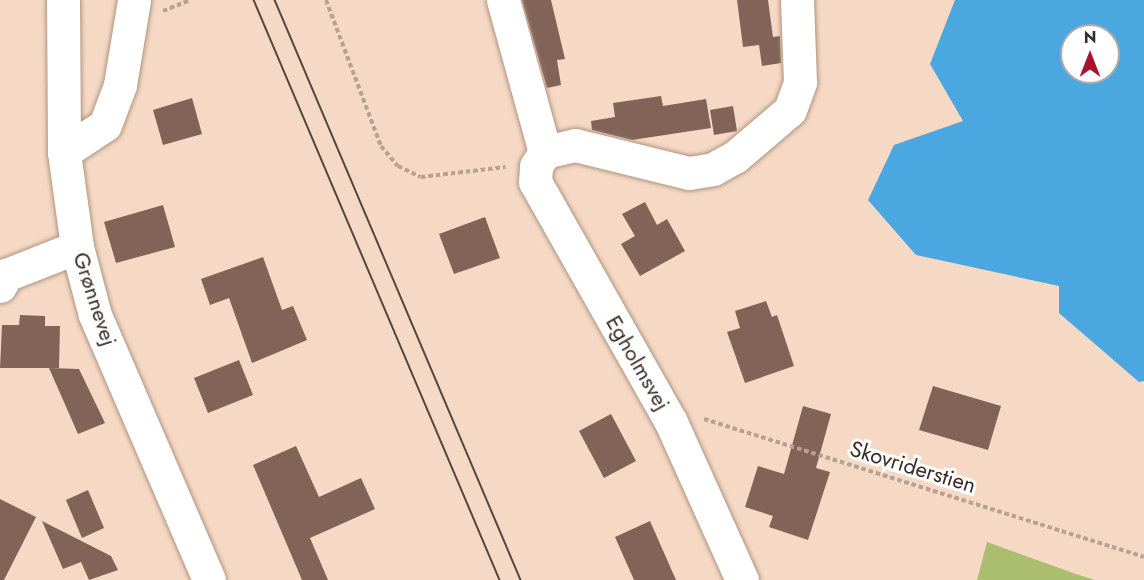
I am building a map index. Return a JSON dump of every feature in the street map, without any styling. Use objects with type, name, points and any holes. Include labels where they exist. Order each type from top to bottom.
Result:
[{"type":"street","name":"Grønnevej","points":[[63,0],[64,152],[77,247],[95,315],[209,580]]},
{"type":"street","points":[[64,152],[105,125],[120,85],[134,0]]},
{"type":"street","name":"Egholmsvej","points":[[503,0],[540,159],[535,182],[671,422],[742,580]]},
{"type":"street","points":[[540,159],[575,146],[689,173],[713,169],[735,157],[790,110],[800,82],[797,0]]},
{"type":"street","points":[[2,279],[77,247]]},
{"type":"path","points":[[326,0],[381,146],[398,166],[421,177],[540,159]]},
{"type":"path","name":"Skovriderstien","points":[[671,422],[702,418],[1144,557]]},
{"type":"green space","points":[[987,542],[1076,574],[1095,580],[977,580]]},
{"type":"water","points":[[955,0],[1144,0],[1144,381],[1139,382],[1059,313],[1059,286],[916,255],[868,200],[894,145],[963,121],[930,64]]},
{"type":"building","points":[[522,0],[551,0],[565,59],[557,60],[561,85],[547,88]]},
{"type":"building","points":[[737,0],[768,0],[773,37],[780,36],[781,63],[762,66],[759,45],[743,47]]},
{"type":"building","points":[[661,96],[663,106],[706,99],[711,128],[632,140],[592,130],[591,121],[615,117],[613,103]]},
{"type":"building","points":[[192,98],[202,134],[163,145],[153,110]]},
{"type":"building","points":[[733,106],[737,131],[714,135],[710,110]]},
{"type":"building","points":[[645,202],[657,225],[667,219],[685,251],[640,276],[621,244],[635,236],[622,214]]},
{"type":"building","points":[[163,205],[175,247],[116,263],[104,222]]},
{"type":"building","points":[[485,217],[500,258],[454,274],[439,234]]},
{"type":"building","points":[[263,257],[282,310],[293,306],[307,340],[252,363],[229,298],[210,305],[201,279]]},
{"type":"building","points":[[766,301],[772,317],[777,315],[794,366],[745,383],[727,332],[740,328],[735,311]]},
{"type":"building","points":[[20,315],[45,316],[45,326],[60,326],[59,368],[0,368],[2,325],[19,325]]},
{"type":"building","points":[[239,360],[253,395],[208,413],[194,378]]},
{"type":"building","points":[[49,368],[79,369],[105,423],[78,434]]},
{"type":"building","points":[[933,386],[1001,406],[988,450],[919,430]]},
{"type":"building","points":[[803,406],[831,414],[816,468],[830,472],[808,540],[769,527],[773,516],[745,507],[758,466],[784,474]]},
{"type":"building","points":[[611,414],[636,461],[604,478],[579,431]]},
{"type":"building","points":[[296,446],[319,497],[361,478],[375,509],[310,538],[328,580],[302,580],[253,465]]},
{"type":"building","points":[[88,490],[104,528],[82,538],[66,500]]},
{"type":"building","points":[[0,499],[36,517],[4,580],[0,580]]},
{"type":"building","points":[[42,521],[111,556],[118,570],[89,580],[81,562],[63,569]]},
{"type":"building","points":[[650,521],[676,580],[634,580],[615,537]]},
{"type":"tram line","points":[[254,0],[500,580]]},
{"type":"tram line","points":[[275,0],[521,580]]}]
